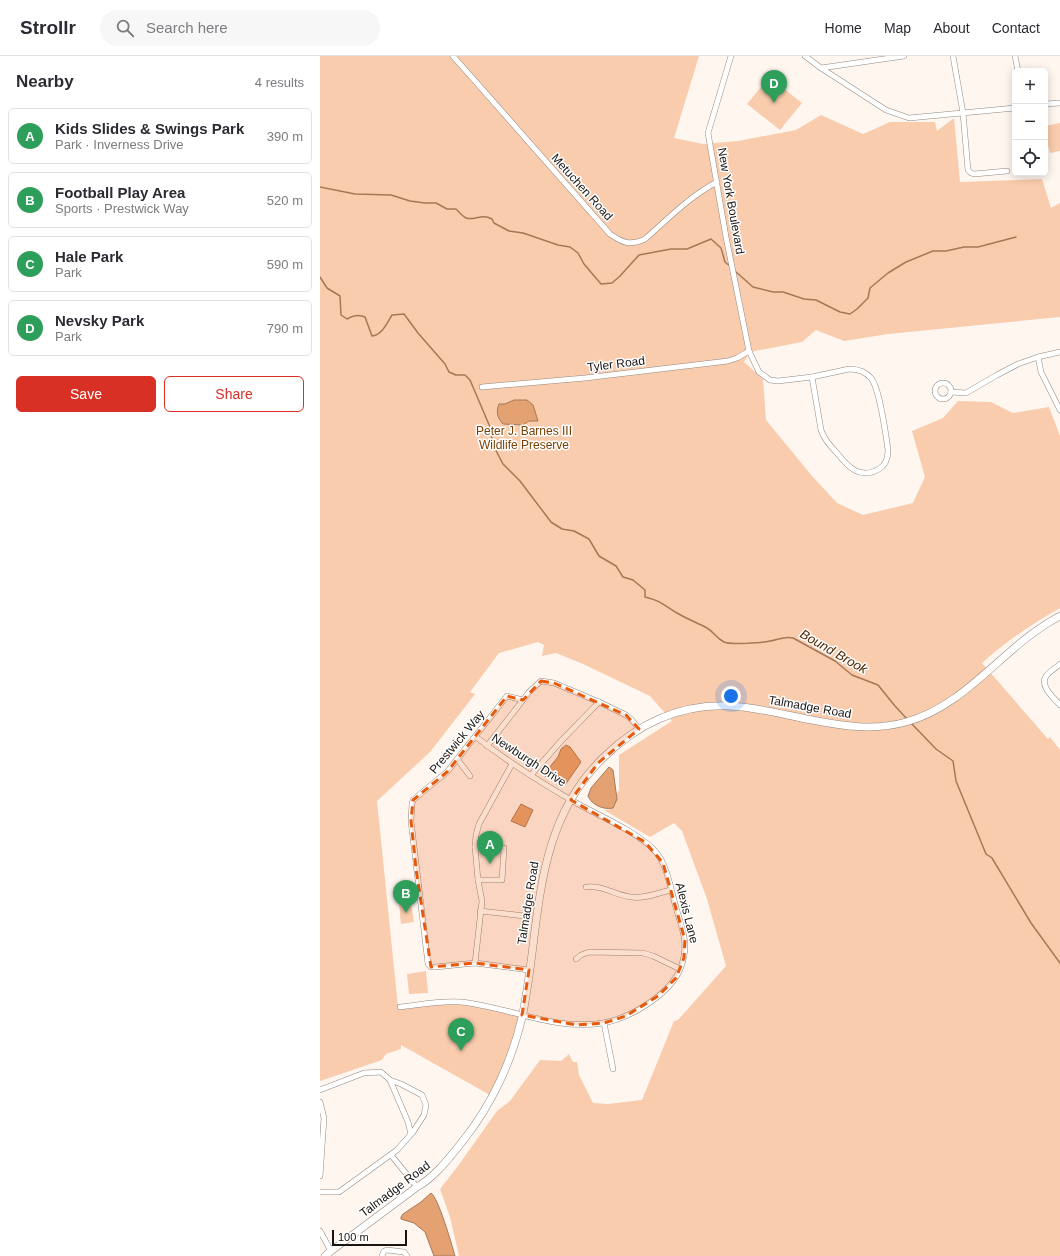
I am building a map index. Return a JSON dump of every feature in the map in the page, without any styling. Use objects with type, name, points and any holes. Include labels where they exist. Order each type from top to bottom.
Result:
[{"type":"street","name":"Metuchen Road","points":[[453,56],[610,234],[619,240],[626,243],[637,243],[645,239],[704,188],[717,182]]},
{"type":"street","name":"New York Boulevard","points":[[731,56],[708,132],[749,351],[759,372],[770,380],[778,381],[812,377],[848,369],[861,371],[870,377],[876,387],[888,450],[888,456],[882,467],[873,473],[860,473],[846,464],[828,444],[821,430],[812,377]]},
{"type":"street","points":[[805,56],[886,110],[909,118],[1012,108]]},
{"type":"street","points":[[821,68],[904,56]]},
{"type":"street","points":[[953,56],[969,172],[976,174],[1007,171]]},
{"type":"street","points":[[1015,56],[1017,68]]},
{"type":"street","points":[[1048,104],[1060,103]]},
{"type":"street","name":"Tyler Road","points":[[482,387],[585,378],[728,361],[749,351]]},
{"type":"street","points":[[950,392],[966,393],[1018,364],[1038,357],[1060,352]]},
{"type":"street","points":[[1038,357],[1041,372],[1060,410]]},
{"type":"street","name":"Talmadge Road","points":[[328,1253],[424,1183],[440,1168],[467,1136],[481,1116],[503,1073],[517,1035],[522,1015],[541,882],[545,863],[555,834],[571,800],[598,763],[622,741],[663,717],[677,712],[709,707],[728,706],[861,727],[889,726],[904,723],[933,712],[942,706],[963,691],[1031,633],[1060,616]]},
{"type":"street","points":[[1060,664],[1046,676],[1044,682],[1046,689],[1060,705]]},
{"type":"street","points":[[487,746],[522,700],[541,681],[554,683],[626,715],[632,720],[639,730]]},
{"type":"street","name":"Prestwick Way","points":[[522,700],[507,696],[458,760],[447,772],[413,800],[411,821],[428,964],[431,967],[435,967],[475,963],[529,970]]},
{"type":"street","points":[[531,774],[599,702]]},
{"type":"street","name":"Newburgh Drive","points":[[476,737],[512,764],[531,774],[571,800]]},
{"type":"street","points":[[458,760],[470,776]]},
{"type":"street","points":[[475,963],[482,901],[478,880],[475,847],[476,835],[479,824],[512,764]]},
{"type":"street","name":"Alexis Lane","points":[[400,1007],[459,1002],[549,1021],[577,1025],[604,1023],[626,1016],[647,1004],[667,988],[676,978],[686,950],[685,940],[663,863],[655,851],[645,842],[571,800]]},
{"type":"street","points":[[475,847],[504,848],[502,880],[478,880]]},
{"type":"street","points":[[586,887],[602,887],[633,898],[671,890]]},
{"type":"street","points":[[480,911],[525,916]]},
{"type":"street","points":[[576,959],[589,952],[643,954],[654,956],[680,969]]},
{"type":"street","points":[[604,1023],[613,1069]]},
{"type":"street","points":[[320,1090],[364,1073],[381,1072],[390,1080],[422,1095],[426,1105],[424,1115],[411,1134],[391,1155],[339,1192],[320,1192]]},
{"type":"street","points":[[390,1080],[408,1122],[411,1134]]},
{"type":"street","points":[[320,1102],[324,1118],[320,1176]]},
{"type":"street","points":[[391,1155],[417,1188]]},
{"type":"street","points":[[320,1231],[328,1253]]},
{"type":"street","points":[[382,1256],[386,1250],[404,1252],[407,1256]]},
{"type":"highlighted area","points":[[541,681],[554,683],[626,715],[639,729],[598,763],[571,800],[645,842],[663,863],[685,940],[684,958],[676,978],[658,996],[626,1016],[604,1023],[577,1025],[522,1015],[529,970],[475,963],[431,967],[416,869],[411,821],[413,800],[447,772],[507,696],[523,700]]},
{"type":"green space","name":"Peter J. Barnes III Wildlife Preserve","points":[[320,56],[699,56],[674,138],[703,144],[738,141],[796,130],[821,115],[863,134],[890,122],[935,122],[937,131],[954,118],[960,182],[1042,179],[1051,208],[1060,203],[1060,317],[888,334],[844,341],[816,330],[802,342],[750,352],[744,362],[763,379],[766,420],[812,476],[837,503],[863,515],[913,503],[925,477],[912,431],[943,418],[958,401],[991,402],[1013,413],[1049,407],[1060,436],[1060,608],[1039,620],[1000,647],[982,663],[1048,739],[1050,737],[1060,750],[1060,1256],[459,1256],[450,1217],[440,1189],[497,1111],[510,1101],[540,1060],[561,1061],[569,1054],[573,1062],[577,1062],[579,1075],[593,1103],[608,1104],[642,1100],[674,1021],[678,1020],[726,966],[707,899],[682,831],[674,823],[650,837],[604,810],[609,810],[619,790],[619,755],[672,721],[650,696],[583,664],[556,653],[542,656],[544,645],[538,642],[499,653],[470,692],[475,694],[430,752],[377,801],[398,1007],[451,1002],[522,1015],[509,1054],[490,1095],[401,1045],[401,1049],[386,1054],[382,1060],[320,1081]]},
{"type":"green space","points":[[769,77],[802,103],[780,130],[747,104]]},
{"type":"green space","points":[[1060,123],[1060,151],[1050,153],[1048,145],[1048,125]]},
{"type":"green space","points":[[411,902],[414,922],[401,924],[399,903]]},
{"type":"green space","points":[[426,971],[428,993],[409,994],[407,974]]},
{"type":"shaded area","points":[[514,400],[527,400],[533,405],[538,421],[529,421],[523,425],[503,424],[499,419],[498,414],[499,404],[505,404]]},
{"type":"shaded area","points":[[566,745],[570,747],[581,762],[565,785],[545,776],[544,774],[558,757],[561,749]]},
{"type":"shaded area","points":[[609,767],[613,770],[617,799],[613,808],[602,807],[595,804],[588,796],[591,788]]},
{"type":"shaded area","points":[[521,804],[533,810],[525,827],[511,821]]},
{"type":"shaded area","points":[[431,1193],[434,1196],[441,1212],[455,1256],[434,1256],[425,1232],[414,1223],[401,1219],[403,1214]]},
{"type":"waterway","points":[[320,187],[355,194],[391,195],[410,201],[436,203],[447,209],[456,209],[469,219],[488,217],[492,219],[494,223],[509,231],[523,233],[558,245],[570,247],[578,253],[584,264],[601,284],[612,283],[639,255],[671,249],[687,249],[711,239],[721,248],[725,262],[731,267]]},
{"type":"waterway","points":[[735,271],[753,287],[773,292],[783,292],[804,299],[816,300],[840,312],[850,314],[868,298],[870,288],[888,273],[906,262],[933,251],[946,251],[964,247],[978,247],[1016,237]]},
{"type":"waterway","name":"Bound Brook","points":[[320,277],[327,288],[340,296],[341,315],[347,319],[356,316],[365,317],[372,336],[381,331],[392,315],[404,314],[418,333],[445,364],[449,372],[456,375],[465,375],[470,380],[490,427],[493,445],[503,464],[520,481],[551,522],[562,529],[574,531],[589,539],[599,556],[616,566],[623,577],[633,580],[645,590],[645,597],[659,602],[707,628],[724,642],[753,643],[793,638],[835,661],[852,675],[878,685],[907,719]]},
{"type":"waterway","name":"Bound Brook","points":[[911,723],[936,749],[953,761],[956,781],[986,854],[992,858],[1031,923],[1060,963]]},
{"type":"place","name":"Nevsky Park","points":[[774,103]]},
{"type":"place","name":"Kids Slides & Swings Park","points":[[490,864]]},
{"type":"place","name":"Football Play Area","points":[[406,913]]},
{"type":"place","name":"Hale Park","points":[[461,1051]]}]
